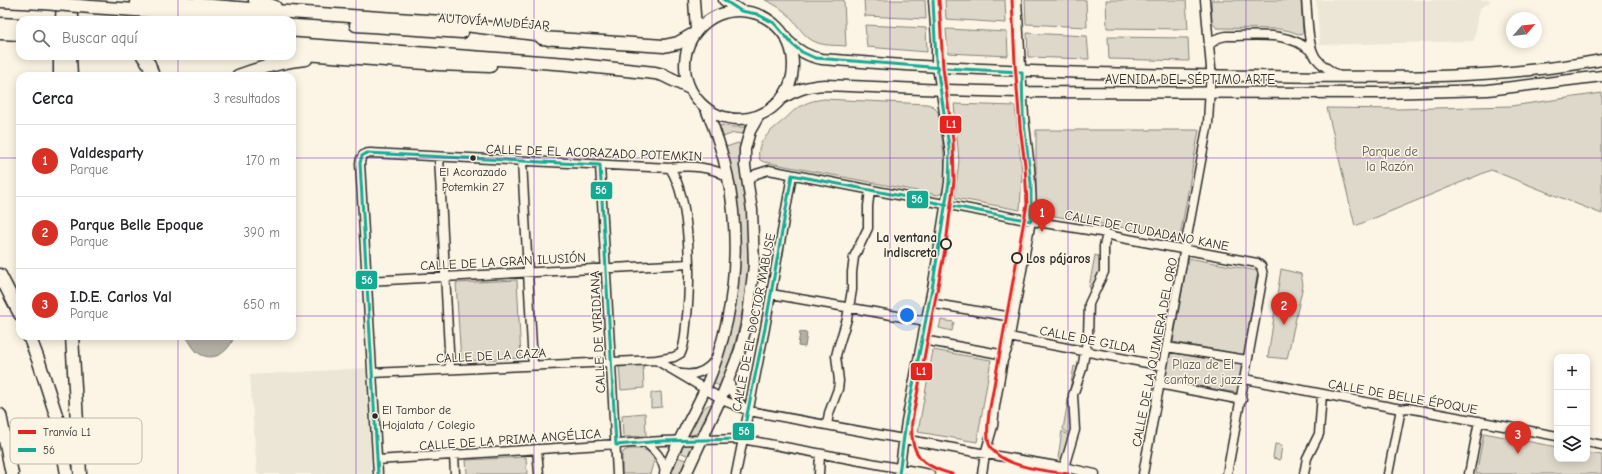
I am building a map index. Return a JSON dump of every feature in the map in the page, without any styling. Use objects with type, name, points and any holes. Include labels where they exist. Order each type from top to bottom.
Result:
[{"type":"highway","points":[[62,16],[63,0]]},
{"type":"highway","points":[[72,0],[72,16]]},
{"type":"highway","points":[[136,0],[271,16]]},
{"type":"highway","points":[[255,0],[284,16]]},
{"type":"highway","points":[[0,1],[255,16]]},
{"type":"highway","name":"AUTOVÍA MUDÉJAR","points":[[296,18],[442,22],[535,34],[548,39],[664,46],[678,43],[694,33]]},
{"type":"highway","points":[[0,24],[16,25]]},
{"type":"highway","points":[[0,33],[16,34]]},
{"type":"highway","points":[[296,44],[568,64],[655,73],[664,75],[688,87]]},
{"type":"highway","points":[[296,53],[438,64],[541,68],[583,66]]},
{"type":"highway","points":[[296,60],[358,58]]},
{"type":"highway","points":[[60,60],[60,72]]},
{"type":"highway","points":[[70,60],[71,72]]},
{"type":"highway","points":[[146,60],[152,72]]},
{"type":"highway","points":[[249,72],[294,60]]},
{"type":"highway","points":[[0,274],[16,306]]},
{"type":"highway","points":[[31,340],[57,418]]},
{"type":"highway","points":[[72,340],[77,418]]},
{"type":"highway","points":[[77,340],[79,418]]},
{"type":"highway","points":[[0,415],[12,474]]},
{"type":"highway","points":[[0,452],[4,474]]},
{"type":"highway","points":[[65,464],[67,474]]},
{"type":"highway","points":[[80,464],[80,474]]},
{"type":"main road","points":[[694,0],[694,33],[688,48],[685,75],[688,87],[697,100],[706,109],[728,119],[746,120],[758,117],[766,113],[781,99],[789,87],[794,59],[787,40],[774,24],[766,18],[758,14],[741,11],[718,15],[706,22],[694,33]]},
{"type":"main road","points":[[724,0],[741,11]]},
{"type":"main road","name":"AVENIDA DEL SÉPTIMO ARTE","points":[[787,40],[802,52],[815,58],[1022,72],[1398,78],[1523,71],[1602,60]]},
{"type":"main road","name":"AVENIDA DEL SÉPTIMO ARTE","points":[[781,99],[800,89],[811,86],[825,85],[1024,92],[1382,93],[1488,90],[1602,76]]},
{"type":"main road","points":[[665,473],[678,441],[705,389],[716,360],[726,323],[732,286],[734,260],[734,213],[721,146],[706,109]]},
{"type":"main road","points":[[686,474],[700,440],[729,379],[740,350],[746,323],[754,265],[753,231],[745,166],[745,150],[750,131],[758,117]]},
{"type":"street","points":[[899,471],[906,421],[923,340],[942,236],[949,182],[950,154],[936,67],[936,39],[933,0]]},
{"type":"street","points":[[982,474],[985,454],[993,426],[995,406],[1031,220],[1031,174],[1024,117],[1024,92],[1017,0]]},
{"type":"street","name":"CALLE DE LA QUIMERA DEL ORO","points":[[1143,474],[1208,128],[1211,76],[1205,0]]},
{"type":"street","points":[[1306,0],[1313,53]]},
{"type":"street","points":[[1209,45],[1218,38],[1226,36],[1279,36],[1299,42],[1313,53],[1328,69],[1341,77]]},
{"type":"street","name":"CALLE DE EL ACORAZADO POTEMKIN","points":[[367,281],[360,163],[362,156],[370,152],[438,157],[712,169],[728,178]]},
{"type":"street","points":[[438,157],[450,369]]},
{"type":"street","points":[[522,161],[533,365]]},
{"type":"street","name":"CALLE DE VIRIDIANA","points":[[600,165],[617,474]]},
{"type":"street","points":[[610,361],[656,360],[674,357],[681,353],[683,349],[688,310],[688,238],[675,176],[670,168]]},
{"type":"street","name":"CALLE DE CIUDADANO KANE","points":[[748,181],[754,175],[766,170],[1101,232],[1117,237],[1253,262],[1261,266],[1263,275],[1247,360]]},
{"type":"street","name":"CALLE DE EL DOCTOR MABUSE","points":[[736,474],[747,410],[771,294],[792,175]]},
{"type":"street","points":[[827,425],[832,404],[838,389],[836,356],[846,325],[852,286],[854,257],[868,228],[870,190]]},
{"type":"street","points":[[1064,467],[1074,430],[1073,394],[1082,369],[1088,335],[1089,304],[1104,272],[1104,246],[1108,234]]},
{"type":"street","name":"CALLE DE LA GRAN ILUSIÓN","points":[[367,281],[528,271],[689,264]]},
{"type":"street","points":[[367,281],[378,474]]},
{"type":"street","points":[[771,294],[926,321]]},
{"type":"street","points":[[929,303],[1012,317]]},
{"type":"street","name":"CALLE DE GILDA","points":[[1009,337],[1163,366]]},
{"type":"street","points":[[923,340],[1005,355]]},
{"type":"street","points":[[1167,347],[1247,360],[1242,400],[1227,474]]},
{"type":"street","points":[[656,360],[721,398],[747,410],[1064,467],[1095,474]]},
{"type":"street","points":[[680,374],[693,374],[703,371],[716,360]]},
{"type":"street","name":"CALLE DE LA CAZA","points":[[372,373],[610,361]]},
{"type":"street","points":[[729,379],[732,392],[747,410]]},
{"type":"street","name":"CALLE DE BELLE ÉPOQUE","points":[[1245,379],[1400,409],[1408,408],[1554,435]]},
{"type":"street","points":[[1159,384],[1242,400]]},
{"type":"street","points":[[1304,474],[1307,458],[1319,434],[1322,394]]},
{"type":"street","points":[[1388,474],[1400,409]]},
{"type":"street","points":[[1469,474],[1479,421]]},
{"type":"street","name":"CALLE DE LA PRIMA ANGÉLICA","points":[[377,460],[645,442],[742,439],[899,471],[930,474]]},
{"type":"street","points":[[645,442],[658,453],[665,473]]},
{"type":"street","points":[[1590,443],[1602,445]]},
{"type":"street","points":[[537,449],[539,474]]},
{"type":"street","points":[[819,474],[820,454]]},
{"type":"street","points":[[454,455],[455,474]]},
{"type":"shaded area","points":[[1316,0],[1490,0],[1490,2],[1480,8],[1474,41],[1320,45]]},
{"type":"shaded area","points":[[800,332],[807,333],[805,347],[798,346]]},
{"type":"shaded area","points":[[189,340],[233,340],[229,347],[220,354],[209,357],[197,352]]},
{"type":"shaded area","points":[[366,368],[372,474],[257,474],[250,375]]},
{"type":"green space","points":[[765,0],[844,0],[846,46],[825,45],[810,39],[787,14],[777,6]]},
{"type":"green space","points":[[864,0],[925,0],[926,19],[865,16]]},
{"type":"green space","points":[[945,0],[1005,0],[1006,23],[946,19]]},
{"type":"green space","points":[[1025,0],[1086,0],[1087,27],[1026,24]]},
{"type":"green space","points":[[1106,0],[1186,0],[1188,29],[1107,28]]},
{"type":"green space","points":[[1211,0],[1301,0],[1303,33],[1301,35],[1280,29],[1217,28],[1212,23]]},
{"type":"green space","points":[[865,25],[926,28],[927,52],[867,47]]},
{"type":"green space","points":[[946,29],[1007,32],[1008,56],[948,53]]},
{"type":"green space","points":[[1027,33],[1087,36],[1089,59],[1028,57]]},
{"type":"green space","points":[[1108,37],[1188,38],[1189,61],[1109,59]]},
{"type":"green space","name":"Parque de la Razón","points":[[1602,93],[1602,214],[1491,170],[1355,226],[1327,108],[1398,109],[1511,106]]},
{"type":"green space","points":[[824,99],[927,104],[933,106],[938,112],[944,154],[945,177],[942,193],[938,195],[760,160],[759,148],[765,137],[770,132],[798,108],[811,102]]},
{"type":"green space","points":[[954,104],[1015,106],[1022,172],[1020,210],[955,198],[959,160]]},
{"type":"green space","points":[[721,125],[745,128],[743,134],[734,133],[723,137]]},
{"type":"green space","points":[[1036,130],[1199,130],[1180,237],[1036,213]]},
{"type":"green space","points":[[738,143],[740,144],[739,154],[748,226],[748,267],[739,328],[721,387],[712,382],[726,341],[733,181],[726,147]]},
{"type":"green space","points":[[1095,255],[1101,257],[1100,274],[1092,289],[1089,287]]},
{"type":"green space","points":[[1188,258],[1258,271],[1244,355],[1173,342]]},
{"type":"green space","points":[[1281,269],[1301,274],[1303,285],[1287,359],[1268,357]]},
{"type":"green space","points":[[517,280],[521,358],[461,361],[456,283]]},
{"type":"green space","points":[[941,320],[954,322],[952,331],[939,328]]},
{"type":"green space","points":[[933,350],[991,360],[977,442],[918,432]]},
{"type":"green space","name":"Plaza de El cantor de jazz","points":[[1168,350],[1244,364],[1238,393],[1163,380]]},
{"type":"green space","points":[[643,365],[644,388],[621,390],[619,367]]},
{"type":"green space","points":[[1074,366],[1079,369],[1069,400],[1072,424],[1070,435],[1063,429]]},
{"type":"green space","points":[[661,392],[662,407],[651,408],[651,393]]},
{"type":"green space","points":[[715,403],[701,430],[698,433],[687,437],[701,411],[705,407]]},
{"type":"green space","points":[[645,413],[646,436],[623,437],[622,415]]},
{"type":"green space","points":[[1062,431],[1070,437],[1062,459],[1058,458]]},
{"type":"green space","points":[[1484,433],[1554,446],[1554,462],[1590,462],[1590,453],[1602,455],[1602,474],[1476,474]]},
{"type":"green space","points":[[683,443],[694,444],[689,456],[680,452]]},
{"type":"green space","points":[[1275,444],[1282,445],[1280,460],[1273,458]]},
{"type":"green space","points":[[629,449],[650,452],[655,458],[650,474],[622,474],[622,454],[624,451]]},
{"type":"green space","points":[[526,457],[527,474],[467,474],[466,460]]},
{"type":"green space","points":[[677,457],[686,460],[681,474],[671,474]]},
{"type":"tram line","name":"L1","points":[[939,0],[943,68],[953,140],[954,181],[946,244],[912,421],[912,432],[915,450],[919,456],[932,467],[952,474]]},
{"type":"tram line","name":"L1","points":[[1012,0],[1015,63],[1020,127],[1025,165],[1027,204],[989,413],[988,436],[989,444],[994,452],[1012,463],[1036,469],[1068,474]]},
{"type":"transit line","name":"56","points":[[378,474],[360,163],[362,156],[367,153],[600,165],[616,445],[662,441],[742,439],[765,328],[792,175],[1031,221],[1031,183],[1023,115],[1022,72],[943,68],[815,58],[802,52],[793,45],[774,23],[757,14],[741,11],[724,0]]},
{"type":"transit line","name":"56","points":[[899,474],[906,421],[933,283],[949,182],[950,153],[936,60],[933,0]]},
{"type":"place","name":"El Acorazado Potemkin 27","points":[[473,158]]},
{"type":"place","name":"Valdesparty","points":[[1042,232]]},
{"type":"place","name":"La ventana indiscreta","points":[[946,244]]},
{"type":"place","name":"Los pájaros","points":[[1017,258]]},
{"type":"place","name":"Parque Belle Epoque","points":[[1284,325]]},
{"type":"place","name":"El Tambor de Hojalata / Colegio","points":[[375,416]]},
{"type":"place","name":"I.D.E. Carlos Val","points":[[1518,454]]}]
